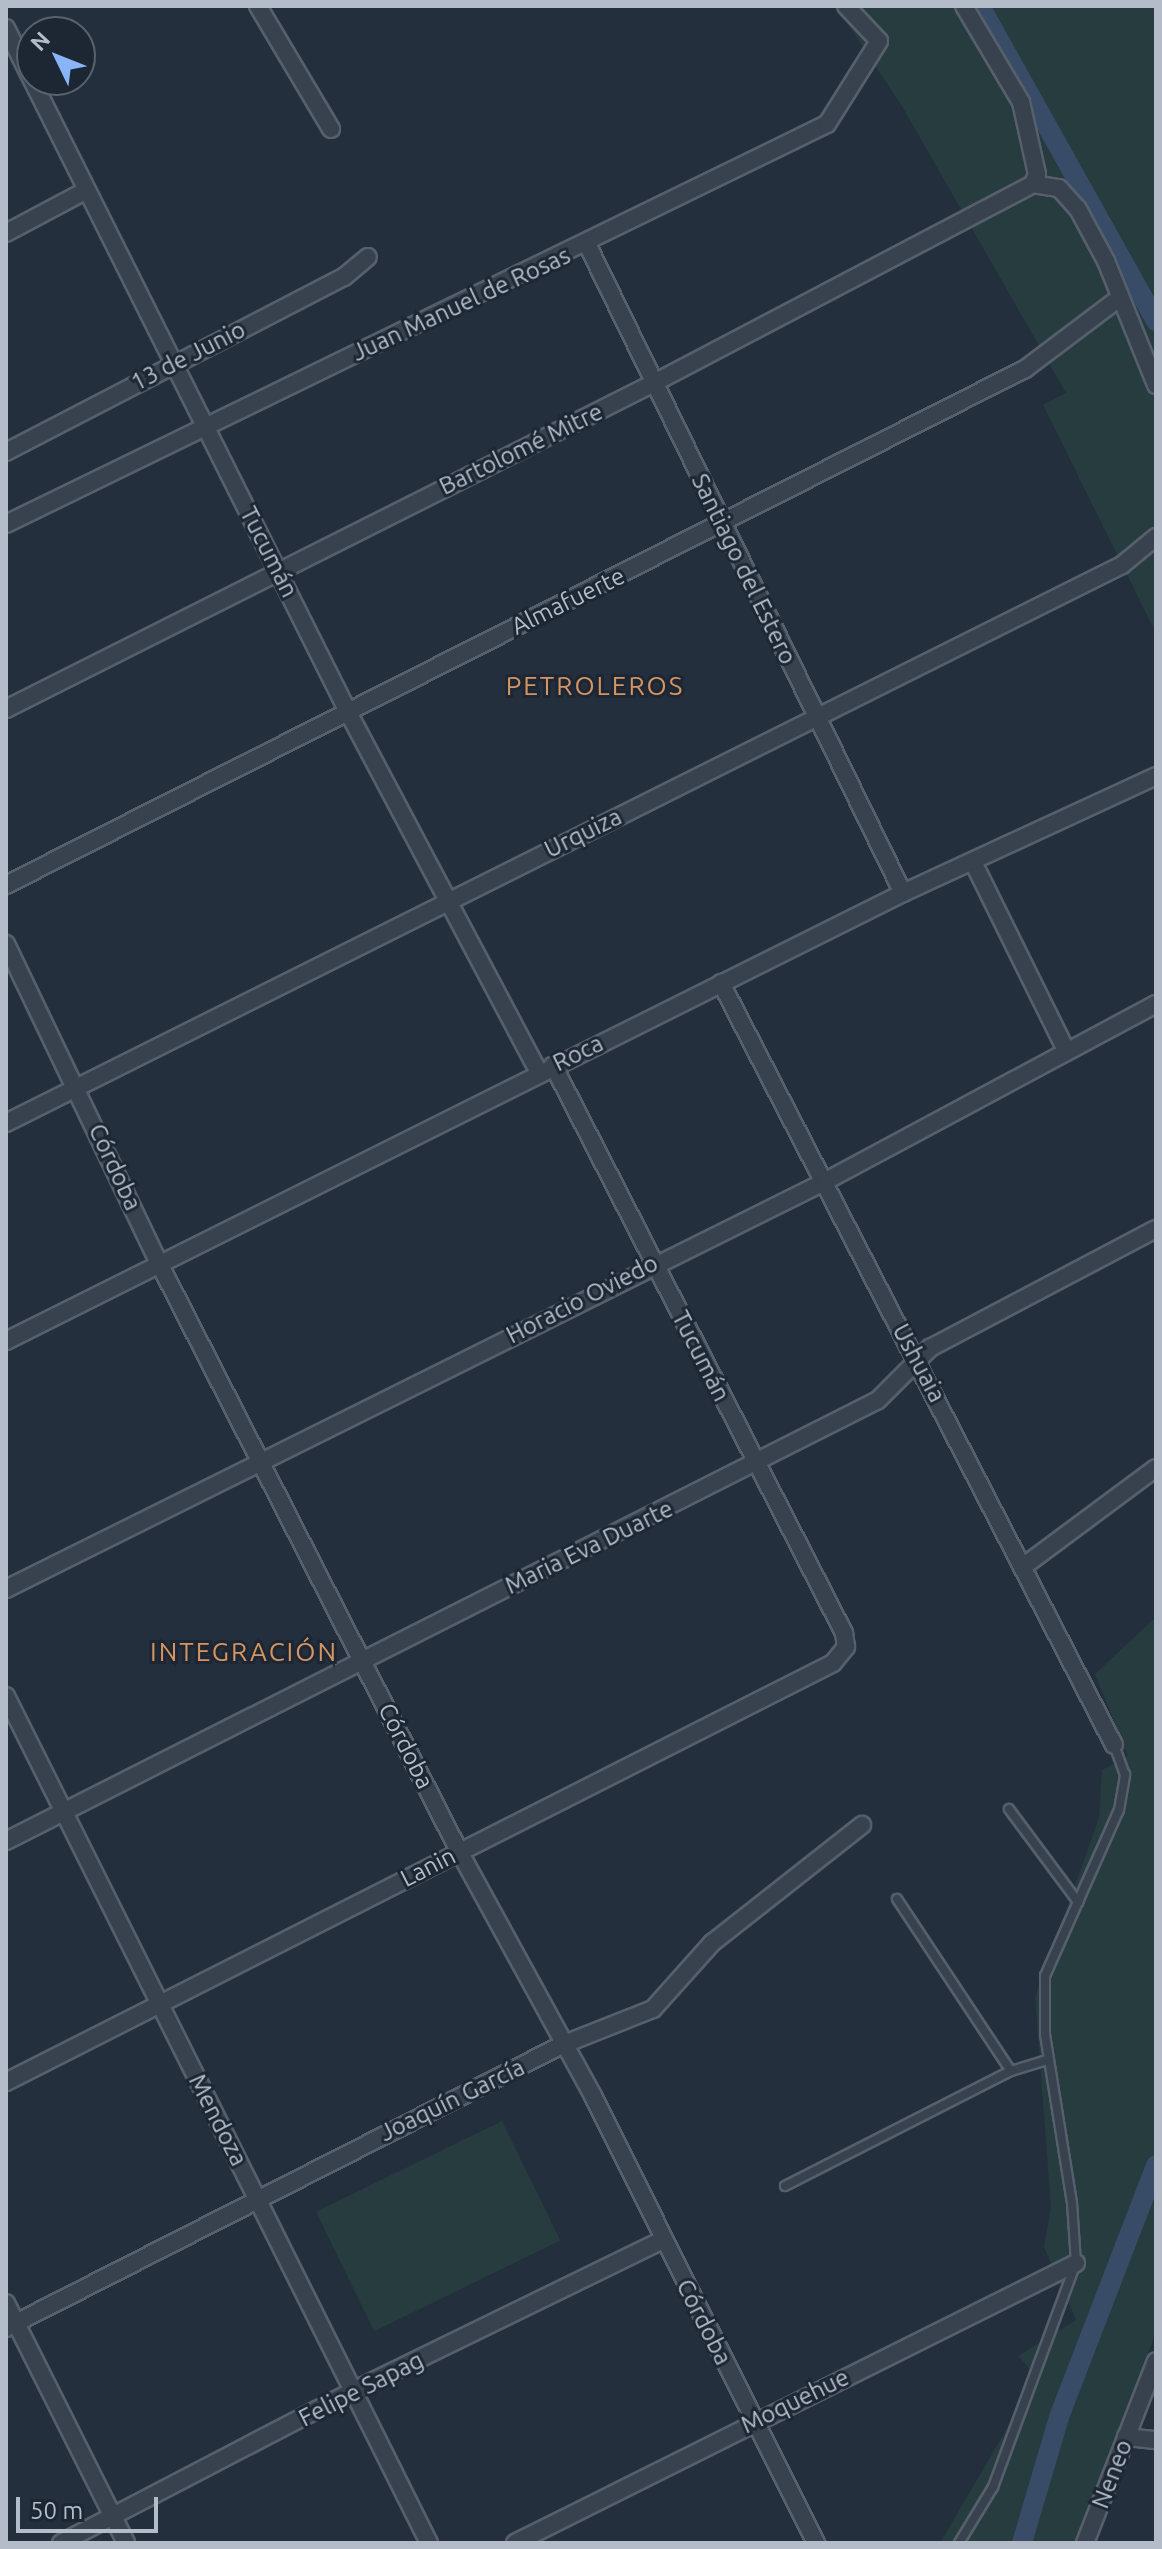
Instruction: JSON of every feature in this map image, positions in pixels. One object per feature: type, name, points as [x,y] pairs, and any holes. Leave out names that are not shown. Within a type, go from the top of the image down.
[{"type":"street","points":[[258,6],[331,129]]},
{"type":"street","name":"Juan Manuel de Rosas","points":[[6,524],[587,244],[827,124],[879,41],[846,6]]},
{"type":"street","points":[[964,6],[1021,102],[1037,174],[1033,184],[1059,188],[1078,209],[1106,261],[1118,299],[1156,385]]},
{"type":"street","name":"Tucumán","points":[[6,28],[347,710],[448,900],[654,1263],[844,1633],[846,1647]]},
{"type":"street","name":"Bartolomé Mitre","points":[[6,709],[654,383],[1033,184]]},
{"type":"street","points":[[6,233],[85,191]]},
{"type":"street","name":"Santiago del Estero","points":[[587,244],[903,893]]},
{"type":"street","name":"13 de Junio","points":[[6,452],[344,277],[368,257]]},
{"type":"street","name":"Almafuerte","points":[[6,885],[347,710],[723,525],[1025,369],[1118,299]]},
{"type":"street","name":"Urquiza","points":[[6,1123],[1122,565],[1156,537]]},
{"type":"street","name":"Roca","points":[[6,1341],[903,893],[1156,776]]},
{"type":"street","points":[[973,862],[1065,1048]]},
{"type":"street","name":"Córdoba","points":[[6,944],[77,1086],[160,1265],[816,2543]]},
{"type":"street","name":"Ushuaia","points":[[721,983],[1114,1745]]},
{"type":"street","name":"Horacio Oviedo","points":[[6,1589],[654,1263],[824,1182],[1065,1048],[1156,1004]]},
{"type":"street","name":"Maria Eva Duarte","points":[[6,1841],[878,1400],[930,1348],[1156,1229]]},
{"type":"street","points":[[1024,1566],[1156,1468]]},
{"type":"street","name":"Lanin","points":[[6,2082],[833,1663],[846,1647]]},
{"type":"street","name":"Mendoza","points":[[6,1696],[429,2543]]},
{"type":"street","name":"Joaquín García","points":[[11,2325],[257,2197],[562,2045],[653,2009],[712,1943],[862,1825]]},
{"type":"street","name":"Felipe Sapag","points":[[61,2543],[353,2391],[663,2240]]},
{"type":"street","name":"Moquehue","points":[[515,2543],[753,2421],[1076,2263]]},
{"type":"street","points":[[6,2303],[11,2325],[126,2543]]},
{"type":"street","name":"Neneo","points":[[1085,2543],[1156,2361]]},
{"type":"street","points":[[1126,2437],[1154,2444]]},
{"type":"lane","points":[[959,2543],[993,2487],[1076,2263],[1072,2203],[1048,2060],[1045,1976],[1119,1810],[1125,1775],[1114,1745]]},
{"type":"lane","points":[[1009,1809],[1078,1902]]},
{"type":"lane","points":[[897,1899],[1011,2071]]},
{"type":"lane","points":[[785,2186],[1011,2071],[1048,2060]]},
{"type":"green space","points":[[836,6],[1156,6],[1156,633],[1043,405],[1066,393],[903,108]]},
{"type":"green space","points":[[1156,1617],[1156,2332],[1074,2543],[940,2543],[1037,2377],[1018,2356],[1076,2320],[1044,2247],[1051,2207],[1035,1997],[1099,1818],[1102,1770],[1128,1756],[1095,1674]]},
{"type":"green space","points":[[502,2121],[560,2241],[374,2331],[316,2212]]},
{"type":"waterway","points":[[980,6],[1156,321]]},
{"type":"waterway","points":[[1022,2543],[1059,2417],[1156,2165]]},
{"type":"district","name":"PETROLEROS","points":[[595,686]]},
{"type":"district","name":"INTEGRACIÓN","points":[[244,1652]]}]
